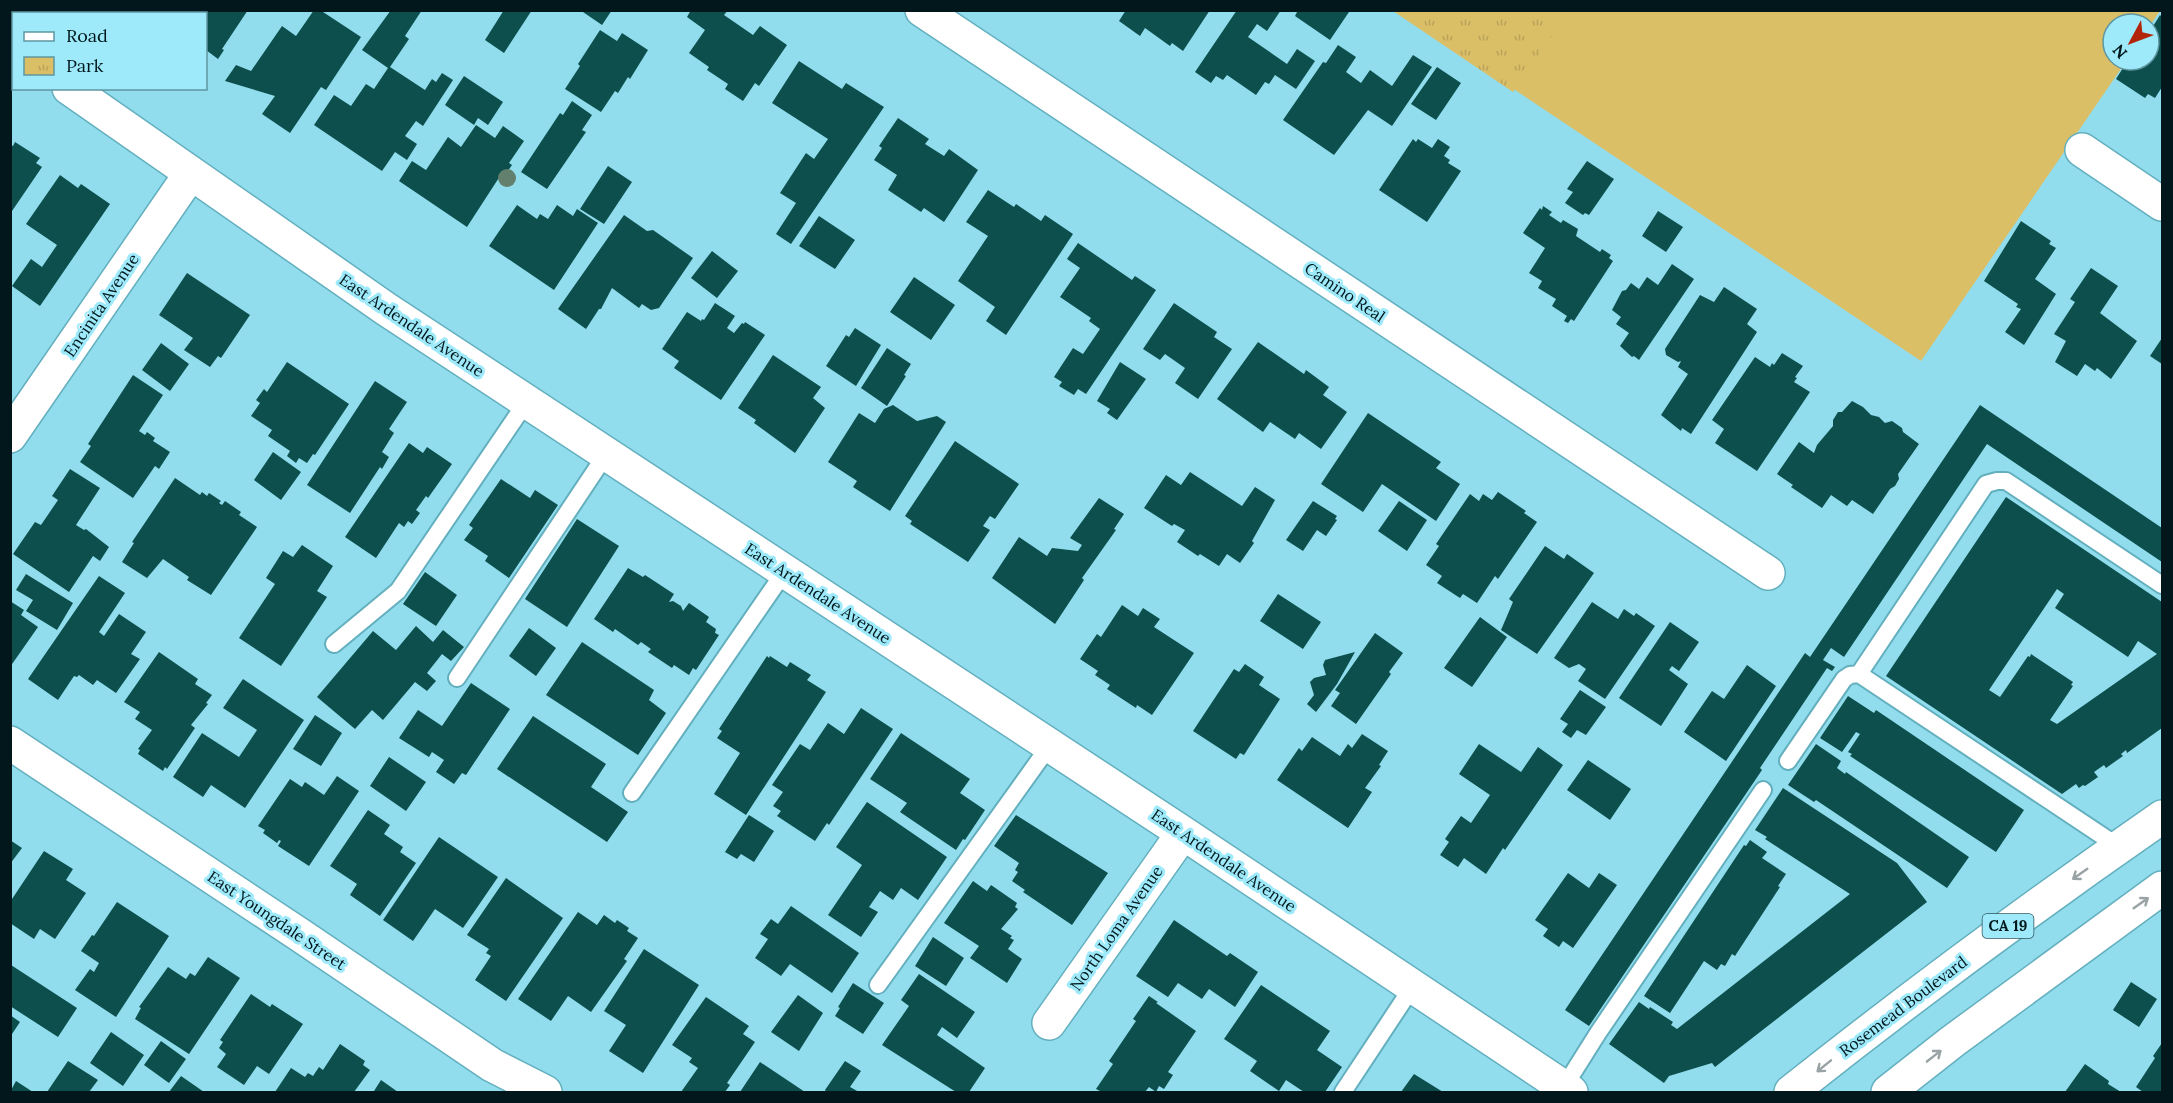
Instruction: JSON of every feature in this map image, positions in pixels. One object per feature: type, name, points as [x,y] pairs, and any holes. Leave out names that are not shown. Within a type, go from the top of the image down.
[{"type":"street","name":"Camino Real","points":[[922,10],[1768,573]]},
{"type":"street","name":"East Ardendale Avenue","points":[[72,90],[386,309],[1050,745],[1567,1090]]},
{"type":"street","points":[[2082,150],[2163,204]]},
{"type":"street","name":"Encinita Avenue","points":[[10,436],[191,173]]},
{"type":"street","name":"East Youngdale Street","points":[[10,743],[492,1065],[544,1092]]},
{"type":"street","name":"Rosemead Boulevard","points":[[1791,1092],[1908,1000],[2163,817]]},
{"type":"street","name":"North Loma Avenue","points":[[1049,1023],[1183,833]]},
{"type":"street","points":[[1888,1092],[1980,1021],[2163,888]]},
{"type":"lane","points":[[334,644],[398,591],[526,401]]},
{"type":"lane","points":[[457,678],[607,453]]},
{"type":"lane","points":[[1859,674],[1986,484],[2006,481],[2015,486],[2163,585]]},
{"type":"lane","points":[[632,793],[785,571]]},
{"type":"lane","points":[[1788,761],[1844,679],[1850,675],[1859,674],[2119,847]]},
{"type":"lane","points":[[878,986],[1050,745]]},
{"type":"lane","points":[[1567,1090],[1598,1033],[1763,790]]},
{"type":"lane","points":[[1343,1092],[1413,986]]},
{"type":"green space","points":[[1393,11],[1569,11],[1513,92]]},
{"type":"green space","points":[[1568,11],[2160,11],[2101,12],[2101,72],[2119,72],[1921,361],[1512,88]]},
{"type":"building","points":[[152,10],[248,10],[222,49],[224,50],[218,59],[207,51],[207,12],[151,12]]},
{"type":"building","points":[[314,10],[320,10],[361,37],[326,90],[321,87],[290,133],[262,114],[275,96],[225,81],[236,65],[251,71],[282,26],[296,36]]},
{"type":"building","points":[[391,10],[422,10],[405,36],[409,39],[390,67],[425,90],[432,79],[436,82],[442,73],[453,80],[423,126],[416,121],[405,136],[417,144],[407,160],[395,152],[382,171],[314,125],[334,95],[351,106],[366,84],[374,89],[388,68],[362,50]]},
{"type":"building","points":[[504,10],[532,10],[504,53],[485,40]]},
{"type":"building","points":[[584,10],[612,10],[602,25],[583,12]]},
{"type":"building","points":[[691,10],[728,10],[724,15],[753,35],[760,26],[787,45],[759,86],[755,83],[743,101],[725,89],[728,84],[707,70],[709,67],[689,53],[705,30],[687,17]]},
{"type":"building","points":[[1126,10],[1210,10],[1183,51],[1172,43],[1170,46],[1145,28],[1140,36],[1119,21]]},
{"type":"building","points":[[1237,10],[1281,10],[1267,31],[1257,24],[1248,37],[1287,64],[1297,49],[1315,61],[1296,89],[1275,75],[1269,84],[1265,82],[1256,95],[1227,75],[1223,80],[1216,76],[1211,83],[1195,72]]},
{"type":"building","points":[[1298,10],[1347,10],[1349,12],[1330,40],[1295,16]]},
{"type":"building","points":[[2161,16],[2162,87],[2155,98],[2148,94],[2145,98],[2116,79],[2120,72],[2161,72]]},
{"type":"building","points":[[600,30],[617,41],[622,33],[648,50],[630,79],[628,77],[618,93],[615,91],[601,112],[565,89]]},
{"type":"building","points":[[1338,45],[1356,57],[1346,72],[1361,83],[1370,70],[1392,86],[1413,55],[1432,67],[1392,126],[1368,110],[1334,155],[1283,120],[1323,62],[1326,63]]},
{"type":"building","points":[[799,61],[842,89],[846,83],[884,107],[791,244],[776,234],[796,203],[780,193],[806,153],[814,159],[828,139],[772,103]]},
{"type":"building","points":[[1437,67],[1461,83],[1436,120],[1411,104]]},
{"type":"building","points":[[464,76],[503,102],[488,125],[478,118],[474,125],[445,105]]},
{"type":"building","points":[[572,101],[592,115],[582,130],[586,132],[547,189],[521,172],[560,113],[563,115]]},
{"type":"building","points":[[898,118],[929,139],[925,144],[944,156],[949,149],[978,170],[944,222],[924,208],[921,212],[888,190],[897,175],[874,160],[882,148],[879,146]]},
{"type":"building","points":[[476,125],[495,138],[503,126],[524,141],[509,163],[512,165],[505,175],[502,173],[467,227],[399,181],[412,161],[426,170],[448,137],[461,147]]},
{"type":"building","points":[[1413,139],[1416,142],[1418,139],[1432,148],[1438,139],[1450,147],[1444,156],[1450,160],[1448,163],[1461,171],[1427,222],[1379,190]]},
{"type":"building","points":[[15,142],[40,158],[36,163],[42,167],[10,214],[10,145],[13,146]]},
{"type":"building","points":[[1587,161],[1614,179],[1589,215],[1585,213],[1583,215],[1565,203],[1573,192],[1567,189]]},
{"type":"building","points":[[608,166],[632,182],[604,224],[580,209]]},
{"type":"building","points":[[60,175],[78,188],[81,184],[110,204],[40,306],[12,286],[31,259],[42,267],[57,245],[26,224]]},
{"type":"building","points":[[988,190],[1014,207],[1016,204],[1041,221],[1045,215],[1073,234],[1006,335],[986,321],[995,307],[958,281],[988,236],[966,222]]},
{"type":"building","points":[[517,205],[537,219],[540,214],[548,219],[557,205],[573,216],[577,209],[598,223],[554,290],[489,246]]},
{"type":"building","points":[[1543,206],[1552,212],[1549,215],[1561,223],[1563,220],[1578,229],[1576,236],[1600,252],[1602,249],[1611,255],[1609,258],[1613,261],[1574,321],[1571,319],[1568,323],[1564,321],[1567,316],[1552,306],[1556,299],[1538,288],[1542,281],[1529,273],[1545,248],[1523,233]]},
{"type":"building","points":[[1658,211],[1683,227],[1666,252],[1642,236]]},
{"type":"building","points":[[624,215],[647,231],[653,230],[693,258],[659,308],[651,310],[642,304],[639,308],[612,288],[601,309],[586,329],[558,309]]},
{"type":"building","points":[[819,216],[855,240],[835,269],[799,246]]},
{"type":"building","points":[[2021,221],[2051,241],[2049,244],[2056,248],[2035,279],[2056,294],[2024,345],[2005,332],[2021,309],[2016,307],[2018,304],[1984,281]]},
{"type":"building","points":[[1078,243],[1132,280],[1135,276],[1156,290],[1086,394],[1078,389],[1074,395],[1059,386],[1062,382],[1054,377],[1073,348],[1083,354],[1100,329],[1089,321],[1091,318],[1060,297],[1080,268],[1067,259]]},
{"type":"building","points":[[712,251],[738,271],[717,298],[691,278]]},
{"type":"building","points":[[1672,264],[1694,279],[1639,360],[1620,346],[1629,333],[1616,324],[1621,317],[1612,310],[1622,291],[1626,290],[1631,283],[1639,289],[1647,277],[1658,285]]},
{"type":"building","points":[[2091,268],[2118,286],[2100,313],[2137,341],[2111,379],[2097,368],[2095,371],[2085,364],[2077,376],[2055,362],[2066,341],[2054,334],[2075,302],[2070,299]]},
{"type":"building","points":[[187,273],[250,315],[221,358],[218,356],[210,367],[184,350],[193,338],[159,315]]},
{"type":"building","points":[[914,277],[955,305],[931,340],[890,312]]},
{"type":"building","points":[[1724,287],[1757,309],[1747,324],[1757,332],[1691,434],[1682,428],[1681,431],[1661,415],[1688,374],[1678,367],[1681,361],[1678,362],[1666,355],[1665,349],[1700,295],[1714,302]]},
{"type":"building","points":[[715,303],[735,316],[727,328],[734,333],[745,322],[765,335],[721,400],[674,368],[679,361],[662,349],[687,312],[701,321]]},
{"type":"building","points":[[1174,303],[1217,332],[1214,337],[1232,349],[1198,399],[1175,383],[1185,368],[1165,354],[1160,360],[1143,349]]},
{"type":"building","points":[[855,328],[881,345],[856,386],[826,366],[846,335],[849,337]]},
{"type":"building","points":[[2162,338],[2162,364],[2150,356]]},
{"type":"building","points":[[1258,342],[1304,374],[1306,370],[1329,387],[1323,395],[1347,412],[1321,449],[1299,433],[1295,439],[1270,422],[1263,432],[1217,399]]},
{"type":"building","points":[[161,343],[189,364],[170,391],[142,370]]},
{"type":"building","points":[[887,348],[911,364],[887,406],[861,388]]},
{"type":"building","points":[[1782,353],[1803,366],[1794,382],[1810,392],[1757,471],[1715,443],[1724,429],[1712,420],[1755,357],[1770,367]]},
{"type":"building","points":[[773,355],[821,387],[813,398],[825,408],[795,453],[754,423],[756,420],[738,408]]},
{"type":"building","points":[[287,362],[349,404],[315,455],[313,454],[307,463],[299,458],[296,463],[287,456],[290,451],[268,436],[272,430],[251,416],[260,403],[256,400],[264,389],[267,392]]},
{"type":"building","points":[[1120,362],[1146,379],[1117,420],[1107,413],[1110,409],[1097,401]]},
{"type":"building","points":[[133,375],[163,395],[139,431],[145,435],[147,432],[155,438],[153,441],[170,452],[159,469],[155,466],[133,498],[80,462],[91,446],[88,444]]},
{"type":"building","points":[[375,381],[407,402],[389,429],[394,433],[382,452],[389,457],[350,513],[307,485]]},
{"type":"building","points":[[1852,401],[1885,423],[1892,421],[1919,444],[1898,474],[1899,479],[1895,486],[1890,489],[1873,514],[1852,500],[1847,506],[1831,495],[1822,508],[1791,487],[1793,485],[1777,474],[1799,442],[1814,453],[1817,445],[1833,426],[1833,420],[1838,412],[1842,412]]},
{"type":"building","points":[[893,405],[917,421],[937,416],[946,422],[890,511],[853,487],[857,481],[828,462],[859,413],[875,423],[884,409]]},
{"type":"building","points":[[1980,405],[2162,528],[2162,562],[1987,444],[1844,657],[1831,648],[1823,660],[1835,667],[1832,671],[1827,668],[1760,768],[1762,770],[1589,1026],[1565,1010],[1805,653],[1810,657]]},
{"type":"building","points":[[1368,413],[1441,462],[1436,468],[1460,484],[1436,521],[1382,484],[1363,512],[1321,484]]},
{"type":"building","points":[[955,441],[1019,484],[995,519],[990,516],[983,526],[990,530],[968,562],[910,524],[912,521],[905,516]]},
{"type":"building","points":[[409,443],[423,453],[427,447],[452,464],[428,498],[426,496],[416,510],[420,513],[412,524],[408,521],[404,527],[399,523],[376,558],[345,537]]},
{"type":"building","points":[[273,452],[301,472],[281,500],[254,480]]},
{"type":"building","points":[[70,469],[100,488],[76,525],[86,529],[109,547],[100,561],[93,556],[69,592],[13,554],[35,522],[41,525],[58,500],[52,496]]},
{"type":"building","points":[[1190,472],[1242,506],[1255,487],[1275,500],[1252,541],[1254,543],[1240,563],[1227,554],[1219,566],[1200,554],[1198,556],[1177,542],[1185,530],[1174,524],[1172,526],[1144,508],[1166,475],[1181,485]]},
{"type":"building","points":[[175,478],[200,495],[202,492],[207,496],[209,493],[221,501],[219,503],[222,505],[225,501],[241,512],[239,515],[257,527],[211,595],[187,580],[189,577],[163,559],[147,578],[122,562],[134,543],[132,542]]},
{"type":"building","points":[[501,479],[530,498],[535,490],[558,505],[509,578],[485,561],[488,556],[464,540],[473,528],[469,525]]},
{"type":"building","points":[[1498,492],[1526,511],[1524,513],[1537,522],[1498,579],[1495,576],[1477,603],[1463,594],[1460,598],[1437,583],[1442,576],[1426,565],[1439,546],[1436,544],[1470,494],[1479,501],[1483,494],[1492,500]]},
{"type":"building","points":[[2006,497],[2162,602],[2162,728],[2127,753],[2126,750],[2121,754],[2123,756],[2106,768],[2104,765],[2094,772],[2098,777],[2085,786],[2079,788],[2076,784],[2062,794],[1886,676]],"holes":[[[2057,589],[2064,594],[2055,608],[2128,657],[2138,641],[2157,654],[2057,724],[2050,720],[2073,686],[2071,685],[2073,682],[2031,654],[2000,697],[1989,690]]]},
{"type":"building","points":[[1099,498],[1124,514],[1055,624],[992,578],[1019,537],[1047,556],[1052,548],[1078,551],[1082,545],[1070,538]]},
{"type":"building","points":[[1313,501],[1337,516],[1335,519],[1337,520],[1326,536],[1317,530],[1303,551],[1286,540]]},
{"type":"building","points":[[1399,501],[1427,520],[1407,551],[1378,531]]},
{"type":"building","points":[[577,519],[619,546],[567,627],[525,599]]},
{"type":"building","points":[[302,545],[333,566],[317,591],[327,597],[281,666],[239,638],[275,584],[266,578],[283,551],[293,557]]},
{"type":"building","points":[[1545,546],[1564,559],[1567,554],[1594,573],[1537,654],[1501,630],[1513,602],[1509,599]]},
{"type":"building","points":[[628,568],[643,577],[645,575],[674,594],[669,602],[673,601],[681,606],[683,611],[689,603],[709,617],[706,622],[716,629],[715,633],[719,635],[696,670],[693,668],[689,675],[674,665],[672,668],[648,652],[651,649],[641,642],[638,645],[615,629],[613,632],[594,619]]},
{"type":"building","points":[[425,572],[457,595],[436,626],[403,604]]},
{"type":"building","points":[[26,574],[73,603],[57,630],[26,611],[33,600],[16,590]]},
{"type":"building","points":[[99,576],[125,593],[99,632],[104,636],[119,614],[146,632],[131,654],[140,659],[116,693],[97,680],[93,685],[79,675],[74,676],[58,700],[28,679]]},
{"type":"building","points":[[1278,594],[1321,622],[1303,649],[1260,621]]},
{"type":"building","points":[[10,601],[24,610],[21,615],[38,627],[10,667]]},
{"type":"building","points":[[1592,602],[1618,619],[1624,609],[1634,616],[1636,613],[1655,626],[1605,699],[1578,681],[1586,669],[1579,664],[1569,668],[1554,658]]},
{"type":"building","points":[[1122,605],[1138,616],[1143,608],[1160,619],[1154,627],[1194,653],[1152,715],[1137,705],[1136,708],[1107,689],[1110,685],[1095,675],[1098,671],[1080,659],[1097,634],[1101,637]]},
{"type":"building","points":[[1480,617],[1507,637],[1472,687],[1444,668]]},
{"type":"building","points":[[1670,622],[1699,642],[1679,671],[1672,666],[1669,670],[1688,684],[1661,726],[1619,698]]},
{"type":"building","points":[[416,626],[433,642],[443,630],[464,647],[451,661],[442,654],[427,673],[436,681],[427,691],[415,682],[383,720],[372,710],[355,729],[317,697],[373,631],[396,650]]},
{"type":"building","points":[[529,628],[556,648],[536,676],[509,656]]},
{"type":"building","points":[[1375,633],[1403,653],[1356,724],[1331,706],[1340,693],[1335,690]]},
{"type":"building","points":[[582,642],[654,690],[649,700],[666,713],[638,755],[546,695]]},
{"type":"building","points":[[159,652],[198,679],[195,684],[212,695],[206,703],[208,704],[191,725],[195,728],[167,769],[165,767],[163,771],[138,754],[140,750],[138,749],[152,730],[135,719],[140,712],[124,702]]},
{"type":"building","points":[[1355,652],[1337,684],[1316,712],[1307,704],[1314,695],[1310,682],[1314,678],[1326,675],[1323,665],[1325,660]]},
{"type":"building","points":[[767,656],[787,667],[790,662],[811,675],[807,680],[826,692],[746,815],[714,794],[740,753],[717,738],[722,731],[719,729]]},
{"type":"building","points":[[1245,664],[1264,677],[1259,685],[1280,699],[1244,755],[1240,753],[1236,759],[1193,731],[1234,669],[1239,672]]},
{"type":"building","points":[[1747,665],[1776,686],[1726,761],[1684,732],[1712,691],[1724,699]]},
{"type":"building","points":[[243,679],[304,720],[245,808],[211,785],[203,797],[173,777],[202,733],[239,757],[257,730],[223,708]]},
{"type":"building","points":[[471,683],[510,709],[466,775],[462,773],[454,784],[436,772],[444,760],[432,752],[429,757],[399,738],[418,710],[442,726]]},
{"type":"building","points":[[1580,690],[1606,707],[1586,735],[1577,730],[1571,738],[1562,732],[1568,724],[1560,719]]},
{"type":"building","points":[[1848,696],[1874,713],[1876,710],[2024,810],[1996,852],[1850,756],[1852,754],[1848,752],[1860,734],[1856,732],[1842,752],[1820,738]]},
{"type":"building","points":[[861,708],[893,729],[829,825],[827,823],[815,841],[777,816],[781,811],[773,806],[783,792],[772,785],[800,744],[810,750],[828,723],[844,734]]},
{"type":"building","points":[[315,715],[342,733],[321,766],[293,749]]},
{"type":"building","points":[[533,716],[606,764],[591,787],[628,812],[607,842],[497,769]]},
{"type":"building","points":[[901,733],[970,779],[960,793],[985,810],[956,850],[900,812],[907,803],[870,779]]},
{"type":"building","points":[[1362,734],[1388,751],[1379,765],[1381,766],[1365,788],[1372,792],[1348,828],[1277,780],[1299,748],[1302,751],[1312,737],[1340,756],[1348,744],[1352,748]]},
{"type":"building","points":[[1479,744],[1521,772],[1538,747],[1563,765],[1486,874],[1464,858],[1458,867],[1440,855],[1449,842],[1445,839],[1461,816],[1471,823],[1490,795],[1459,774]]},
{"type":"building","points":[[1816,744],[1841,761],[1837,768],[1845,774],[1846,772],[1969,857],[1947,888],[1816,800],[1814,802],[1788,785]]},
{"type":"building","points":[[389,757],[426,782],[406,811],[370,786]]},
{"type":"building","points":[[1588,760],[1631,789],[1610,820],[1567,790]]},
{"type":"building","points":[[337,776],[359,791],[309,866],[278,846],[281,841],[277,843],[263,833],[265,830],[258,826],[290,779],[302,787],[305,782],[324,795]]},
{"type":"building","points":[[1783,788],[1897,863],[1927,902],[1715,1067],[1712,1063],[1669,1076],[1664,1083],[1609,1044],[1639,1002],[1673,1022],[1671,1025],[1677,1029],[1850,894],[1765,839],[1767,837],[1755,830]]},
{"type":"building","points":[[867,802],[947,857],[918,900],[901,888],[893,900],[880,891],[869,907],[878,912],[861,937],[828,915],[862,865],[836,847]]},
{"type":"building","points":[[368,810],[390,825],[384,834],[403,847],[400,852],[416,863],[380,916],[350,895],[357,884],[330,866]]},
{"type":"building","points":[[749,815],[774,831],[754,862],[741,854],[737,859],[725,852]]},
{"type":"building","points":[[1016,815],[1108,873],[1072,925],[1023,892],[1025,890],[1012,881],[1018,872],[1015,870],[1019,863],[994,846]]},
{"type":"building","points":[[439,837],[498,877],[463,928],[435,909],[413,941],[383,920]]},
{"type":"building","points":[[10,840],[22,848],[10,864]]},
{"type":"building","points":[[1750,840],[1767,852],[1762,858],[1786,874],[1778,886],[1780,887],[1735,956],[1732,954],[1725,966],[1721,964],[1717,970],[1704,961],[1670,1013],[1644,996],[1744,845],[1746,846]]},
{"type":"building","points":[[44,851],[73,869],[66,880],[86,893],[55,939],[40,929],[34,939],[10,923],[10,902]]},
{"type":"building","points":[[1568,873],[1589,888],[1599,873],[1617,885],[1573,948],[1563,941],[1559,947],[1543,936],[1548,929],[1535,920]]},
{"type":"building","points":[[506,878],[563,918],[506,1001],[475,980],[491,956],[486,953],[489,949],[467,935]]},
{"type":"building","points":[[973,881],[987,891],[991,885],[1017,903],[1015,907],[1018,909],[1001,929],[1014,940],[1008,949],[1022,959],[1007,983],[970,958],[979,946],[944,923]]},
{"type":"building","points":[[117,902],[169,936],[116,1017],[75,990],[90,969],[94,972],[99,963],[81,951]]},
{"type":"building","points":[[791,906],[859,953],[832,993],[790,964],[781,976],[755,958],[768,939],[760,934],[771,919],[778,924]]},
{"type":"building","points":[[578,912],[597,925],[604,915],[615,923],[617,920],[629,928],[627,931],[638,938],[624,959],[627,961],[591,1012],[568,996],[551,1021],[518,999]]},
{"type":"building","points":[[1174,920],[1227,956],[1230,953],[1258,972],[1235,1007],[1209,989],[1202,999],[1178,983],[1168,997],[1136,976]]},
{"type":"building","points":[[933,937],[964,958],[946,986],[915,966]]},
{"type":"building","points":[[644,949],[699,985],[643,1073],[609,1051],[626,1025],[604,1011]]},
{"type":"building","points":[[208,957],[240,978],[189,1054],[135,1019],[141,1008],[139,1007],[168,967],[186,979],[190,973],[195,976]]},
{"type":"building","points":[[11,965],[77,1008],[58,1037],[10,1006]]},
{"type":"building","points":[[919,974],[975,1012],[957,1038],[942,1027],[937,1035],[985,1068],[969,1092],[956,1092],[882,1045],[909,1006],[901,1000]]},
{"type":"building","points":[[2131,982],[2157,999],[2139,1027],[2113,1010]]},
{"type":"building","points":[[853,983],[884,1003],[863,1034],[835,1016]]},
{"type":"building","points":[[1261,985],[1330,1031],[1317,1050],[1342,1067],[1325,1092],[1304,1092],[1286,1080],[1279,1091],[1250,1071],[1257,1061],[1224,1039]]},
{"type":"building","points":[[251,994],[270,1007],[272,1004],[303,1024],[269,1074],[257,1066],[244,1085],[217,1067],[226,1054],[219,1048],[223,1042],[220,1040]]},
{"type":"building","points":[[798,995],[823,1013],[799,1051],[771,1032]]},
{"type":"building","points":[[1149,996],[1196,1031],[1168,1072],[1173,1075],[1164,1089],[1159,1086],[1156,1092],[1149,1087],[1145,1092],[1102,1092],[1096,1089],[1113,1064],[1109,1061],[1136,1021],[1133,1019]]},
{"type":"building","points":[[706,997],[749,1026],[743,1034],[755,1042],[727,1083],[730,1085],[725,1092],[681,1092],[698,1068],[689,1062],[692,1058],[672,1045]]},
{"type":"building","points":[[10,1015],[20,1022],[10,1037]]},
{"type":"building","points":[[111,1032],[144,1055],[123,1086],[90,1063]]},
{"type":"building","points":[[161,1041],[186,1059],[169,1083],[144,1065]]},
{"type":"building","points":[[2162,1043],[2162,1092],[2143,1092],[2136,1087]]},
{"type":"building","points":[[340,1044],[365,1061],[363,1065],[370,1070],[354,1092],[275,1092],[291,1068],[305,1077],[308,1073],[313,1076],[319,1067],[323,1070]]},
{"type":"building","points":[[68,1061],[98,1080],[89,1092],[47,1092]]},
{"type":"building","points":[[845,1061],[861,1071],[850,1087],[859,1092],[826,1092],[825,1090]]},
{"type":"building","points":[[760,1062],[805,1092],[740,1092]]},
{"type":"building","points":[[2085,1064],[2109,1081],[2108,1084],[2121,1092],[2065,1092]]},
{"type":"building","points":[[1414,1074],[1443,1092],[1401,1092]]},
{"type":"building","points":[[181,1076],[204,1092],[169,1092]]},
{"type":"building","points":[[381,1080],[398,1092],[374,1091]]},
{"type":"building","points":[[16,1081],[33,1092],[10,1092]]}]
